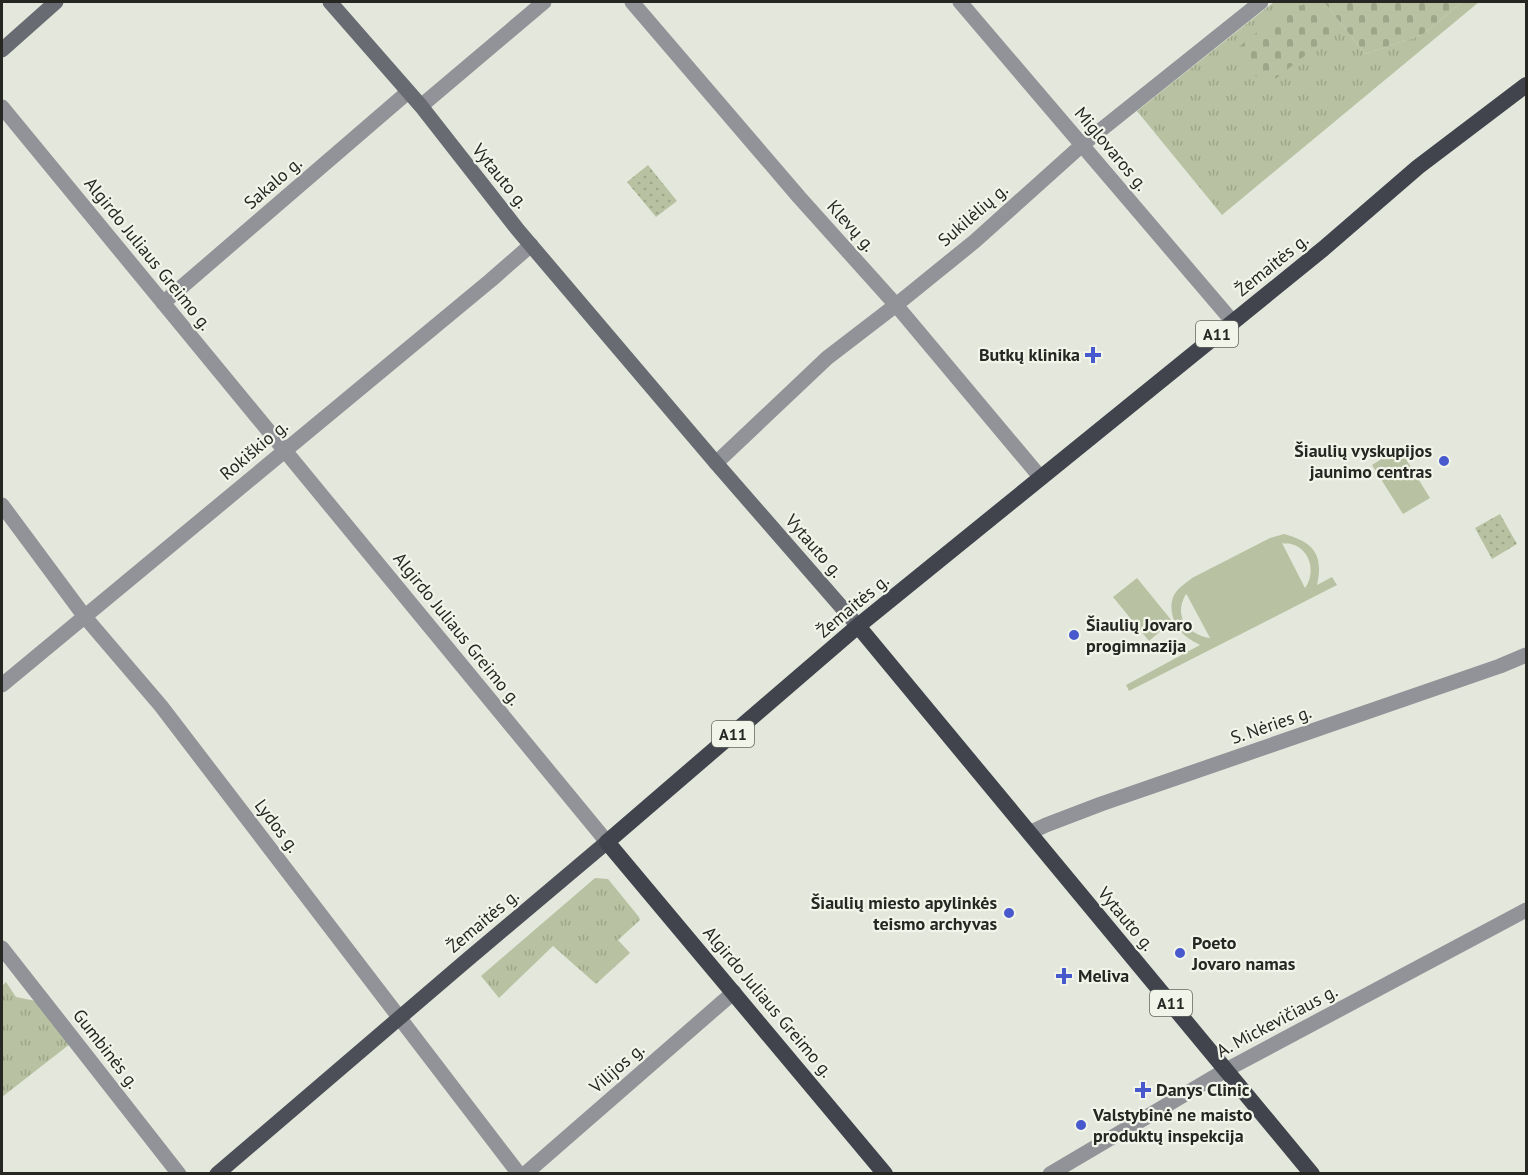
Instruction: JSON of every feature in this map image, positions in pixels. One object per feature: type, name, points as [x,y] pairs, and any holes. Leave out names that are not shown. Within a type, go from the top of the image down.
[{"type":"highway","name":"Žemaitės g.","points":[[607,842],[858,626],[1323,249],[1418,167],[1527,85]]},
{"type":"highway","name":"Vytauto g.","points":[[858,626],[1312,1173]]},
{"type":"highway","name":"Algirdo Juliaus Greimo g.","points":[[607,842],[885,1173]]},
{"type":"main road","points":[[2,50],[56,2]]},
{"type":"main road","name":"Vytauto g.","points":[[330,2],[421,106],[531,245],[858,626]]},
{"type":"main road","name":"Žemaitės g.","points":[[217,1173],[607,842]]},
{"type":"street","points":[[421,106],[544,2]]},
{"type":"street","name":"Klevų g.","points":[[632,2],[799,197],[896,305],[1041,478]]},
{"type":"street","name":"Miglovaros g.","points":[[960,2],[1233,322]]},
{"type":"street","name":"Sukilėlių g.","points":[[716,463],[812,371],[975,242],[1082,145],[1261,2]]},
{"type":"street","name":"Sakalo g.","points":[[163,303],[408,92]]},
{"type":"street","name":"Algirdo Juliaus Greimo g.","points":[[2,106],[607,842]]},
{"type":"street","name":"Rokiškio g.","points":[[2,685],[531,245]]},
{"type":"street","name":"Lydos g.","points":[[2,505],[85,617],[161,706],[519,1173]]},
{"type":"street","name":"S. Nėries g.","points":[[1029,833],[1101,804],[1527,656]]},
{"type":"street","name":"A. Mickevičiaus g.","points":[[1050,1173],[1226,1070],[1527,910]]},
{"type":"street","name":"Gumbinės g.","points":[[2,948],[179,1173]]},
{"type":"street","name":"Vilijos g.","points":[[525,1173],[734,992]]},
{"type":"green space","points":[[1274,2],[1324,2],[1365,54],[1422,35],[1462,2],[1479,2],[1222,215],[1137,111]]},
{"type":"green space","points":[[1324,2],[1462,2],[1422,35],[1365,54]]},
{"type":"green space","points":[[1291,5],[1314,6],[1335,32],[1265,87],[1234,51]]},
{"type":"green space","points":[[648,165],[677,201],[656,217],[627,182]]},
{"type":"green space","points":[[1399,448],[1430,498],[1403,514],[1372,465]]},
{"type":"green space","points":[[1500,514],[1517,544],[1492,559],[1475,528]]},
{"type":"green space","points":[[1284,534],[1309,545],[1319,565],[1317,585],[1332,577],[1337,585],[1129,691],[1126,685],[1200,645],[1179,630],[1174,619],[1171,607],[1178,590],[1192,578],[1270,538]],"holes":[[[1282,543],[1298,547],[1307,556],[1311,569],[1305,588]],[[1187,595],[1210,638],[1195,633],[1184,623],[1181,610]]]},
{"type":"green space","points":[[1137,578],[1172,621],[1149,641],[1113,597]]},
{"type":"green space","points":[[595,878],[608,879],[639,917],[640,920],[618,940],[630,953],[596,984],[553,946],[499,998],[481,976]]},
{"type":"green space","points":[[6,982],[16,997],[36,1001],[70,1044],[2,1097],[2,986]]},
{"type":"place","name":"Butkų klinika","points":[[1093,355]]},
{"type":"place","name":"Šiaulių vyskupijos jaunimo centras","points":[[1444,461]]},
{"type":"place","name":"Šiaulių Jovaro progimnazija","points":[[1074,635]]},
{"type":"place","name":"Šiaulių miesto apylinkės teismo archyvas","points":[[1009,913]]},
{"type":"place","name":"Poeto Jovaro namas","points":[[1180,953]]},
{"type":"place","name":"Meliva","points":[[1064,976]]},
{"type":"place","name":"Danys Clinic","points":[[1143,1090]]},
{"type":"place","name":"Valstybinė ne maisto produktų inspekcija","points":[[1081,1125]]}]
